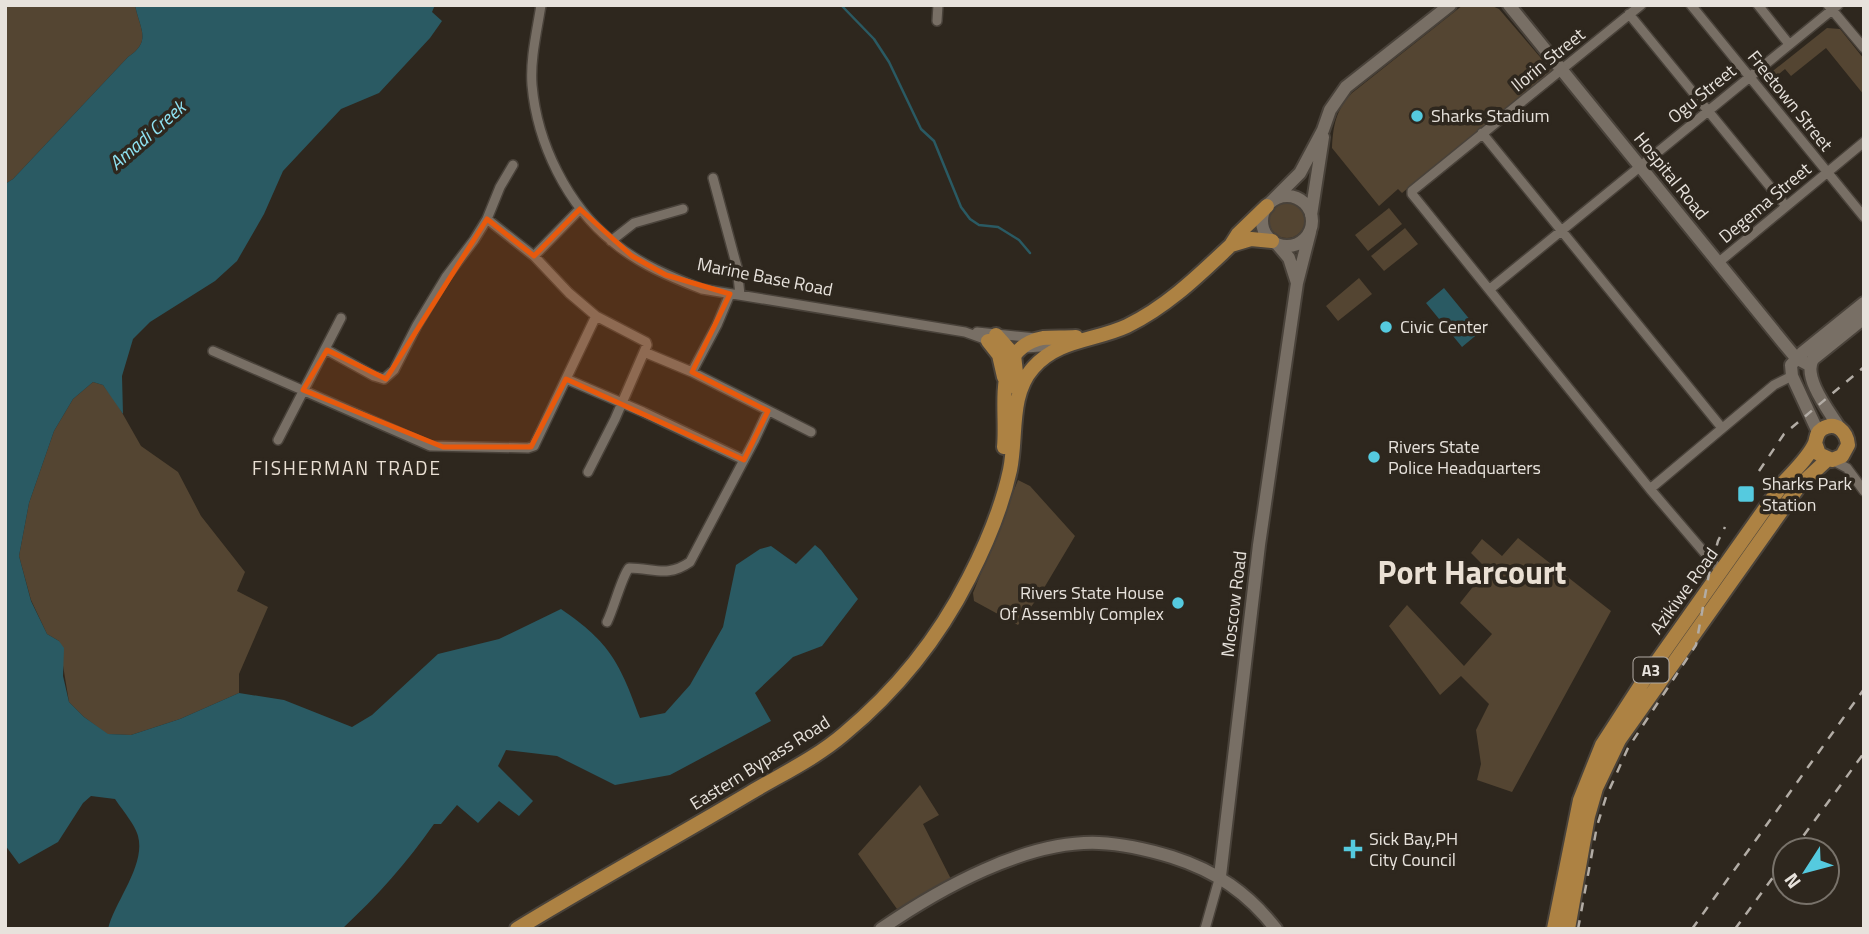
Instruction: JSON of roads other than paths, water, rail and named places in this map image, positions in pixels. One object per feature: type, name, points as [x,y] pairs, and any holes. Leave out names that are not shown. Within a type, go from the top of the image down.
[{"type":"main road","points":[[1065,345],[1127,326],[1166,302],[1231,245],[1238,233],[1270,203]]},
{"type":"main road","points":[[1231,245],[1251,239],[1275,243]]},
{"type":"main road","points":[[1004,345],[1042,338],[1091,337]]},
{"type":"main road","points":[[1004,345],[999,355],[1004,377]]},
{"type":"main road","points":[[1004,345],[1018,395]]},
{"type":"main road","name":"Eastern Bypass Road","points":[[988,533],[1003,455],[1004,345]]},
{"type":"main road","name":"Eastern Bypass Road","points":[[517,929],[817,755],[871,710],[915,663],[954,606],[970,577],[1002,502],[1011,467],[1018,395],[1026,377],[1041,360],[1065,345]]},
{"type":"main road","points":[[1830,460],[1819,454],[1816,438],[1830,426],[1839,427],[1848,438],[1848,445]]},
{"type":"main road","name":"Azikiwe Road","points":[[1554,929],[1580,800],[1602,745],[1620,715],[1816,438]]},
{"type":"main road","name":"A3","points":[[1830,460],[1842,456],[1848,445]]},
{"type":"main road","name":"Azikiwe Road","points":[[1568,929],[1588,816],[1596,788],[1619,740],[1791,496],[1830,460]]},
{"type":"street","name":"Marine Base Road","points":[[541,5],[531,82],[535,106],[553,163],[580,209],[611,241],[666,275],[702,289],[965,331],[1004,345]]},
{"type":"street","points":[[937,21],[938,5]]},
{"type":"street","points":[[1297,283],[1289,258],[1265,234],[1262,215],[1270,203],[1300,173],[1323,130],[1330,110],[1346,88],[1450,5]]},
{"type":"street","name":"Hospital Road","points":[[1509,5],[1796,358],[1809,365]]},
{"type":"street","name":"Ilorin Street","points":[[1490,289],[1412,191],[1641,5]]},
{"type":"street","name":"Freetown Street","points":[[1691,5],[1864,217]]},
{"type":"street","points":[[1758,5],[1789,44]]},
{"type":"street","points":[[1833,7],[1864,48]]},
{"type":"street","name":"Ogu Street","points":[[1490,289],[1833,7]]},
{"type":"street","points":[[1629,15],[1785,205]]},
{"type":"street","points":[[1275,243],[1287,247],[1296,245],[1310,232],[1323,130]]},
{"type":"street","points":[[1482,134],[1722,428]]},
{"type":"street","name":"Degema Street","points":[[1718,261],[1864,142]]},
{"type":"street","points":[[327,350],[374,376],[384,379],[390,375],[446,277],[487,219],[500,187],[513,165]]},
{"type":"street","points":[[692,372],[735,294],[737,267],[713,178]]},
{"type":"street","points":[[1270,203],[1288,196],[1296,198],[1303,202],[1311,215]]},
{"type":"street","points":[[534,256],[580,209]]},
{"type":"street","points":[[611,241],[634,223],[683,209]]},
{"type":"street","points":[[487,219],[534,256],[569,293],[596,316],[646,342],[645,352],[606,439],[588,472]]},
{"type":"street","name":"Moscow Road","points":[[1205,929],[1220,876],[1246,641],[1297,283],[1310,232]]},
{"type":"street","points":[[1490,289],[1650,489],[1721,572]]},
{"type":"street","points":[[1816,438],[1792,376],[1791,365],[1864,303]]},
{"type":"street","points":[[213,351],[430,446],[528,448],[534,446],[596,316]]},
{"type":"street","points":[[278,440],[327,350],[341,318]]},
{"type":"street","points":[[1839,427],[1813,383],[1808,372],[1809,365],[1864,318]]},
{"type":"street","points":[[1004,345],[1042,338]]},
{"type":"street","points":[[1004,345],[1065,345]]},
{"type":"street","points":[[645,352],[692,372],[811,432]]},
{"type":"street","points":[[1650,489],[1774,386],[1792,376]]},
{"type":"street","points":[[566,379],[744,460]]},
{"type":"street","points":[[607,622],[626,570],[629,568],[668,573],[690,562],[768,411]]},
{"type":"street","points":[[1848,445],[1854,477]]},
{"type":"street","points":[[1830,460],[1847,468],[1864,491]]},
{"type":"street","points":[[881,929],[928,900],[990,869],[1032,853],[1068,845],[1098,843],[1150,851],[1190,863],[1220,876],[1244,893],[1276,929]]},
{"type":"water","name":"Amadi Creek","points":[[135,5],[435,5],[432,12],[442,21],[430,38],[379,93],[341,109],[283,171],[264,214],[237,261],[215,281],[150,322],[133,339],[122,376],[123,414],[103,385],[93,382],[73,399],[54,431],[29,503],[19,556],[31,601],[47,634],[59,641],[64,648],[63,676],[69,702],[108,734],[131,735],[180,719],[239,693],[284,700],[352,727],[372,715],[438,654],[499,639],[561,609],[592,633],[612,656],[640,718],[665,713],[690,685],[723,627],[736,565],[760,549],[771,546],[796,564],[815,545],[858,599],[822,646],[793,657],[755,693],[771,721],[670,775],[615,785],[557,756],[506,750],[498,766],[533,801],[519,816],[499,801],[478,823],[457,805],[441,824],[434,824],[391,879],[342,929],[108,929],[134,871],[139,847],[134,827],[115,799],[91,796],[83,803],[58,842],[19,864],[5,845],[5,184],[13,179],[140,46],[142,34]]},
{"type":"water","points":[[1444,288],[1480,332],[1462,347],[1426,303]]},
{"type":"waterway","points":[[841,5],[874,39],[889,62],[921,129],[934,141],[961,207],[970,219],[979,225],[998,227],[1019,240],[1030,253]]},
{"type":"railway","points":[[1759,471],[1784,434],[1864,367]]},
{"type":"railway","points":[[1578,929],[1597,826],[1606,797],[1628,748],[1696,645],[1709,574],[1718,541],[1725,527]]},
{"type":"railway","points":[[1692,929],[1864,689]]},
{"type":"railway","points":[[1803,836],[1864,753]]},
{"type":"railway","points":[[1735,929],[1771,880]]},
{"type":"place","name":"Sharks Stadium","points":[[1417,116]]},
{"type":"place","name":"Civic Center","points":[[1386,327]]},
{"type":"place","name":"Rivers State Police Headquarters","points":[[1374,457]]},
{"type":"place","name":"Sharks Park Station","points":[[1746,494]]},
{"type":"place","name":"Rivers State House Of Assembly Complex","points":[[1178,603]]},
{"type":"place","name":"Sick Bay,PH City Council","points":[[1353,849]]},
{"type":"district","name":"FISHERMAN TRADE","points":[[347,468]]},
{"type":"district","name":"Port Harcourt","points":[[1472,573]]}]
